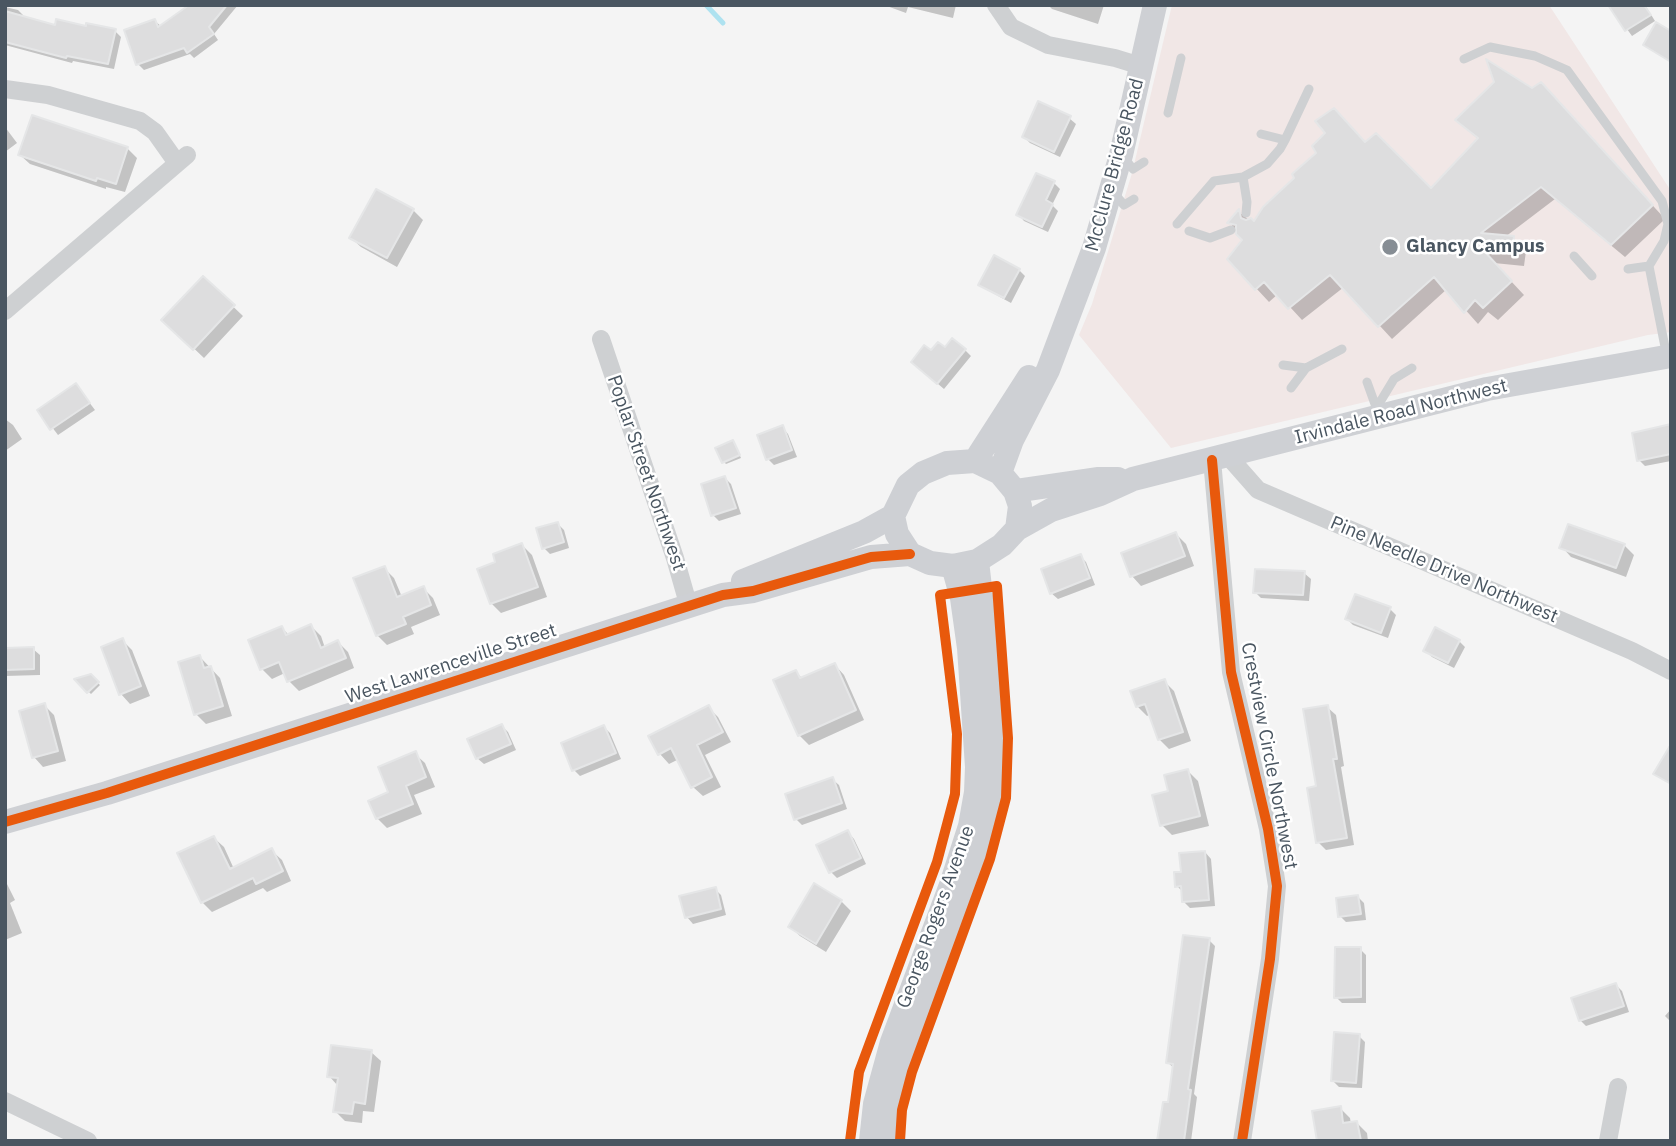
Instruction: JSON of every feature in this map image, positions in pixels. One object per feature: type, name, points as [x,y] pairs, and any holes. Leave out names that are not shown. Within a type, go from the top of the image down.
[{"type":"street","points":[[996,5],[1012,27],[1048,45],[1141,66]]},
{"type":"street","name":"McClure Bridge Road","points":[[1007,482],[1012,440],[1048,370],[1094,248],[1123,195],[1132,158],[1141,66],[1160,7]]},
{"type":"street","points":[[5,89],[48,95],[140,121],[182,159],[5,311]]},
{"type":"street","name":"McClure Bridge Road","points":[[975,461],[1066,322]]},
{"type":"street","name":"Poplar Street Northwest","points":[[601,339],[689,607]]},
{"type":"street","name":"Irvindale Road Northwest","points":[[1017,528],[1051,510],[1100,494],[1133,479],[1220,458],[1374,412],[1671,355]]},
{"type":"street","name":"Pine Needle Drive Northwest","points":[[1220,458],[1258,490],[1632,651],[1671,671]]},
{"type":"street","name":"Crestview Circle Northwest","points":[[1220,458],[1231,671],[1268,830],[1277,886],[1270,958],[1242,1141]]},
{"type":"street","points":[[975,461],[1007,482],[1020,506],[1017,528],[1002,545],[965,563],[930,563],[910,554],[897,534],[893,516],[908,485],[923,473],[947,463],[975,461]]},
{"type":"street","name":"Irvindale Road Northwest","points":[[1007,482],[1133,479]]},
{"type":"street","name":"West Lawrenceville Street","points":[[723,595],[748,578],[863,532],[893,516]]},
{"type":"street","name":"West Lawrenceville Street","points":[[5,822],[107,793],[723,595],[753,591],[871,557],[910,554]]},
{"type":"street","name":"George Rogers Avenue","points":[[871,1141],[875,1104],[892,1042],[951,885],[970,826],[976,792],[977,767],[969,648],[962,598],[965,563]]},
{"type":"street","name":"George Rogers Avenue","points":[[892,1141],[895,1102],[909,1054],[985,839],[995,786],[997,754],[994,710],[965,563]]},
{"type":"street","points":[[1608,1141],[1618,1087]]},
{"type":"street","points":[[5,1101],[88,1141]]},
{"type":"lane","points":[[1464,59],[1490,47],[1535,56],[1567,71],[1662,201],[1668,224],[1664,241],[1649,266],[1665,347],[1671,355]]},
{"type":"lane","points":[[1168,113],[1181,58]]},
{"type":"lane","points":[[1177,224],[1214,181],[1243,177],[1267,163],[1280,149],[1309,89]]},
{"type":"lane","points":[[1261,134],[1285,139]]},
{"type":"lane","points":[[1243,177],[1246,213]]},
{"type":"lane","points":[[1189,231],[1210,238],[1231,230]]},
{"type":"lane","points":[[1574,256],[1592,276]]},
{"type":"lane","points":[[1628,269],[1649,266]]},
{"type":"lane","points":[[1291,388],[1306,368],[1342,349]]},
{"type":"lane","points":[[1283,365],[1306,368]]},
{"type":"lane","points":[[1374,412],[1394,379],[1412,368]]},
{"type":"lane","points":[[1367,382],[1374,412]]},
{"type":"shaded area","name":"Glancy Campus","points":[[1172,5],[1549,5],[1671,191],[1671,332],[1648,335],[1171,448],[1079,335],[1092,304],[1132,173]]},
{"type":"building","points":[[189,5],[227,5],[209,27],[214,34],[187,53],[184,48],[136,65],[124,30],[155,19],[158,27]]},
{"type":"building","points":[[1608,5],[1644,5],[1651,15],[1625,31]]},
{"type":"building","points":[[5,11],[55,25],[56,19],[116,29],[108,64],[67,56],[66,58],[5,42]]},
{"type":"building","points":[[1656,22],[1671,31],[1671,62],[1643,45]]},
{"type":"building","points":[[1486,59],[1532,88],[1541,82],[1653,205],[1611,245],[1541,187],[1481,233],[1514,236],[1512,254],[1484,251],[1512,281],[1483,308],[1475,300],[1464,313],[1434,277],[1378,327],[1330,275],[1288,309],[1264,282],[1255,290],[1227,259],[1242,240],[1236,234],[1236,225],[1227,223],[1239,209],[1241,218],[1251,218],[1254,221],[1263,207],[1294,178],[1292,174],[1316,153],[1312,146],[1325,133],[1315,121],[1334,108],[1365,142],[1376,133],[1431,188],[1478,138],[1455,120],[1494,82]]},
{"type":"building","points":[[1038,101],[1071,116],[1054,152],[1022,137]]},
{"type":"building","points":[[32,115],[128,147],[116,184],[97,178],[96,181],[18,155]]},
{"type":"building","points":[[1036,173],[1055,181],[1046,200],[1053,204],[1042,227],[1016,215]]},
{"type":"building","points":[[376,189],[414,209],[387,258],[349,238]]},
{"type":"building","points":[[994,255],[1020,269],[1004,298],[978,285]]},
{"type":"building","points":[[203,276],[235,305],[193,350],[161,320]]},
{"type":"building","points":[[952,338],[966,349],[937,384],[911,362],[924,345],[931,350],[938,342],[945,347]]},
{"type":"building","points":[[76,383],[90,403],[50,430],[37,410]]},
{"type":"building","points":[[1671,424],[1671,454],[1637,461],[1632,433]]},
{"type":"building","points":[[783,425],[792,450],[766,460],[757,435]]},
{"type":"building","points":[[733,440],[740,455],[722,463],[715,448]]},
{"type":"building","points":[[725,476],[736,508],[711,516],[701,484]]},
{"type":"building","points":[[558,522],[564,542],[542,549],[536,528]]},
{"type":"building","points":[[1568,524],[1625,544],[1616,568],[1559,548]]},
{"type":"building","points":[[1176,532],[1185,556],[1130,577],[1121,553]]},
{"type":"building","points":[[522,543],[538,587],[490,604],[477,569],[495,562],[493,554]]},
{"type":"building","points":[[1081,554],[1090,578],[1050,594],[1041,569]]},
{"type":"building","points":[[385,566],[397,597],[424,586],[431,605],[403,617],[406,624],[376,636],[353,578]]},
{"type":"building","points":[[1255,569],[1305,571],[1303,595],[1253,593]]},
{"type":"building","points":[[1355,594],[1391,607],[1381,633],[1345,619]]},
{"type":"building","points":[[311,624],[321,648],[338,640],[346,658],[287,682],[279,662],[260,670],[248,640],[282,626],[286,635]]},
{"type":"building","points":[[1435,627],[1460,640],[1448,663],[1423,651]]},
{"type":"building","points":[[123,638],[141,686],[119,695],[101,647]]},
{"type":"building","points":[[34,647],[34,669],[5,670],[5,648]]},
{"type":"building","points":[[200,655],[204,668],[211,666],[223,706],[194,715],[178,662]]},
{"type":"building","points":[[835,663],[856,710],[798,736],[773,680],[796,670],[800,678]]},
{"type":"building","points":[[91,674],[99,682],[87,693],[74,679]]},
{"type":"building","points":[[1165,679],[1183,732],[1158,740],[1145,704],[1136,707],[1130,691]]},
{"type":"building","points":[[45,703],[58,751],[32,758],[19,711]]},
{"type":"building","points":[[709,705],[723,732],[697,745],[712,777],[691,788],[671,748],[658,755],[648,736]]},
{"type":"building","points":[[1328,705],[1337,759],[1333,759],[1347,838],[1316,843],[1307,788],[1316,786],[1303,709]]},
{"type":"building","points":[[502,724],[511,744],[476,759],[467,739]]},
{"type":"building","points":[[604,725],[616,753],[572,771],[561,743]]},
{"type":"building","points":[[1671,744],[1671,784],[1653,774]]},
{"type":"building","points":[[416,751],[426,777],[406,786],[413,804],[376,819],[368,801],[388,792],[378,767]]},
{"type":"building","points":[[1188,769],[1200,816],[1160,826],[1152,795],[1168,791],[1164,775]]},
{"type":"building","points":[[833,777],[842,803],[794,820],[785,794]]},
{"type":"building","points":[[848,830],[861,858],[829,873],[816,845]]},
{"type":"building","points":[[214,836],[230,869],[272,848],[283,871],[256,884],[253,878],[201,903],[177,853]]},
{"type":"building","points":[[1205,851],[1209,900],[1182,902],[1181,886],[1175,887],[1174,872],[1181,872],[1179,853]]},
{"type":"building","points":[[814,883],[842,900],[816,944],[788,927]]},
{"type":"building","points":[[716,887],[721,909],[685,918],[679,896]]},
{"type":"building","points":[[1358,895],[1361,914],[1338,917],[1336,898]]},
{"type":"building","points":[[1183,935],[1210,938],[1188,1089],[1191,1090],[1184,1141],[1157,1141],[1163,1102],[1168,1102],[1173,1064],[1166,1063]]},
{"type":"building","points":[[1335,947],[1361,947],[1361,997],[1334,998]]},
{"type":"building","points":[[1616,983],[1624,1006],[1579,1021],[1571,998]]},
{"type":"building","points":[[1334,1032],[1360,1034],[1356,1083],[1331,1081]]},
{"type":"building","points":[[331,1045],[372,1050],[365,1104],[354,1102],[352,1114],[333,1112],[338,1078],[327,1077]]},
{"type":"building","points":[[1341,1106],[1343,1123],[1357,1121],[1361,1141],[1317,1141],[1312,1111]]},
{"type":"waterway","points":[[706,5],[723,23]]},
{"type":"cycle path","points":[[1212,460],[1231,672],[1268,829],[1277,886],[1270,959],[1242,1141]]},
{"type":"cycle path","points":[[5,822],[107,793],[723,595],[753,591],[871,557],[910,554]]},
{"type":"cycle path","points":[[850,1141],[859,1072],[937,862],[955,794],[957,734],[940,595],[997,586],[1008,738],[1006,798],[990,859],[912,1072],[902,1110],[900,1141]]},
{"type":"place","name":"Glancy Campus","points":[[1390,247]]}]
